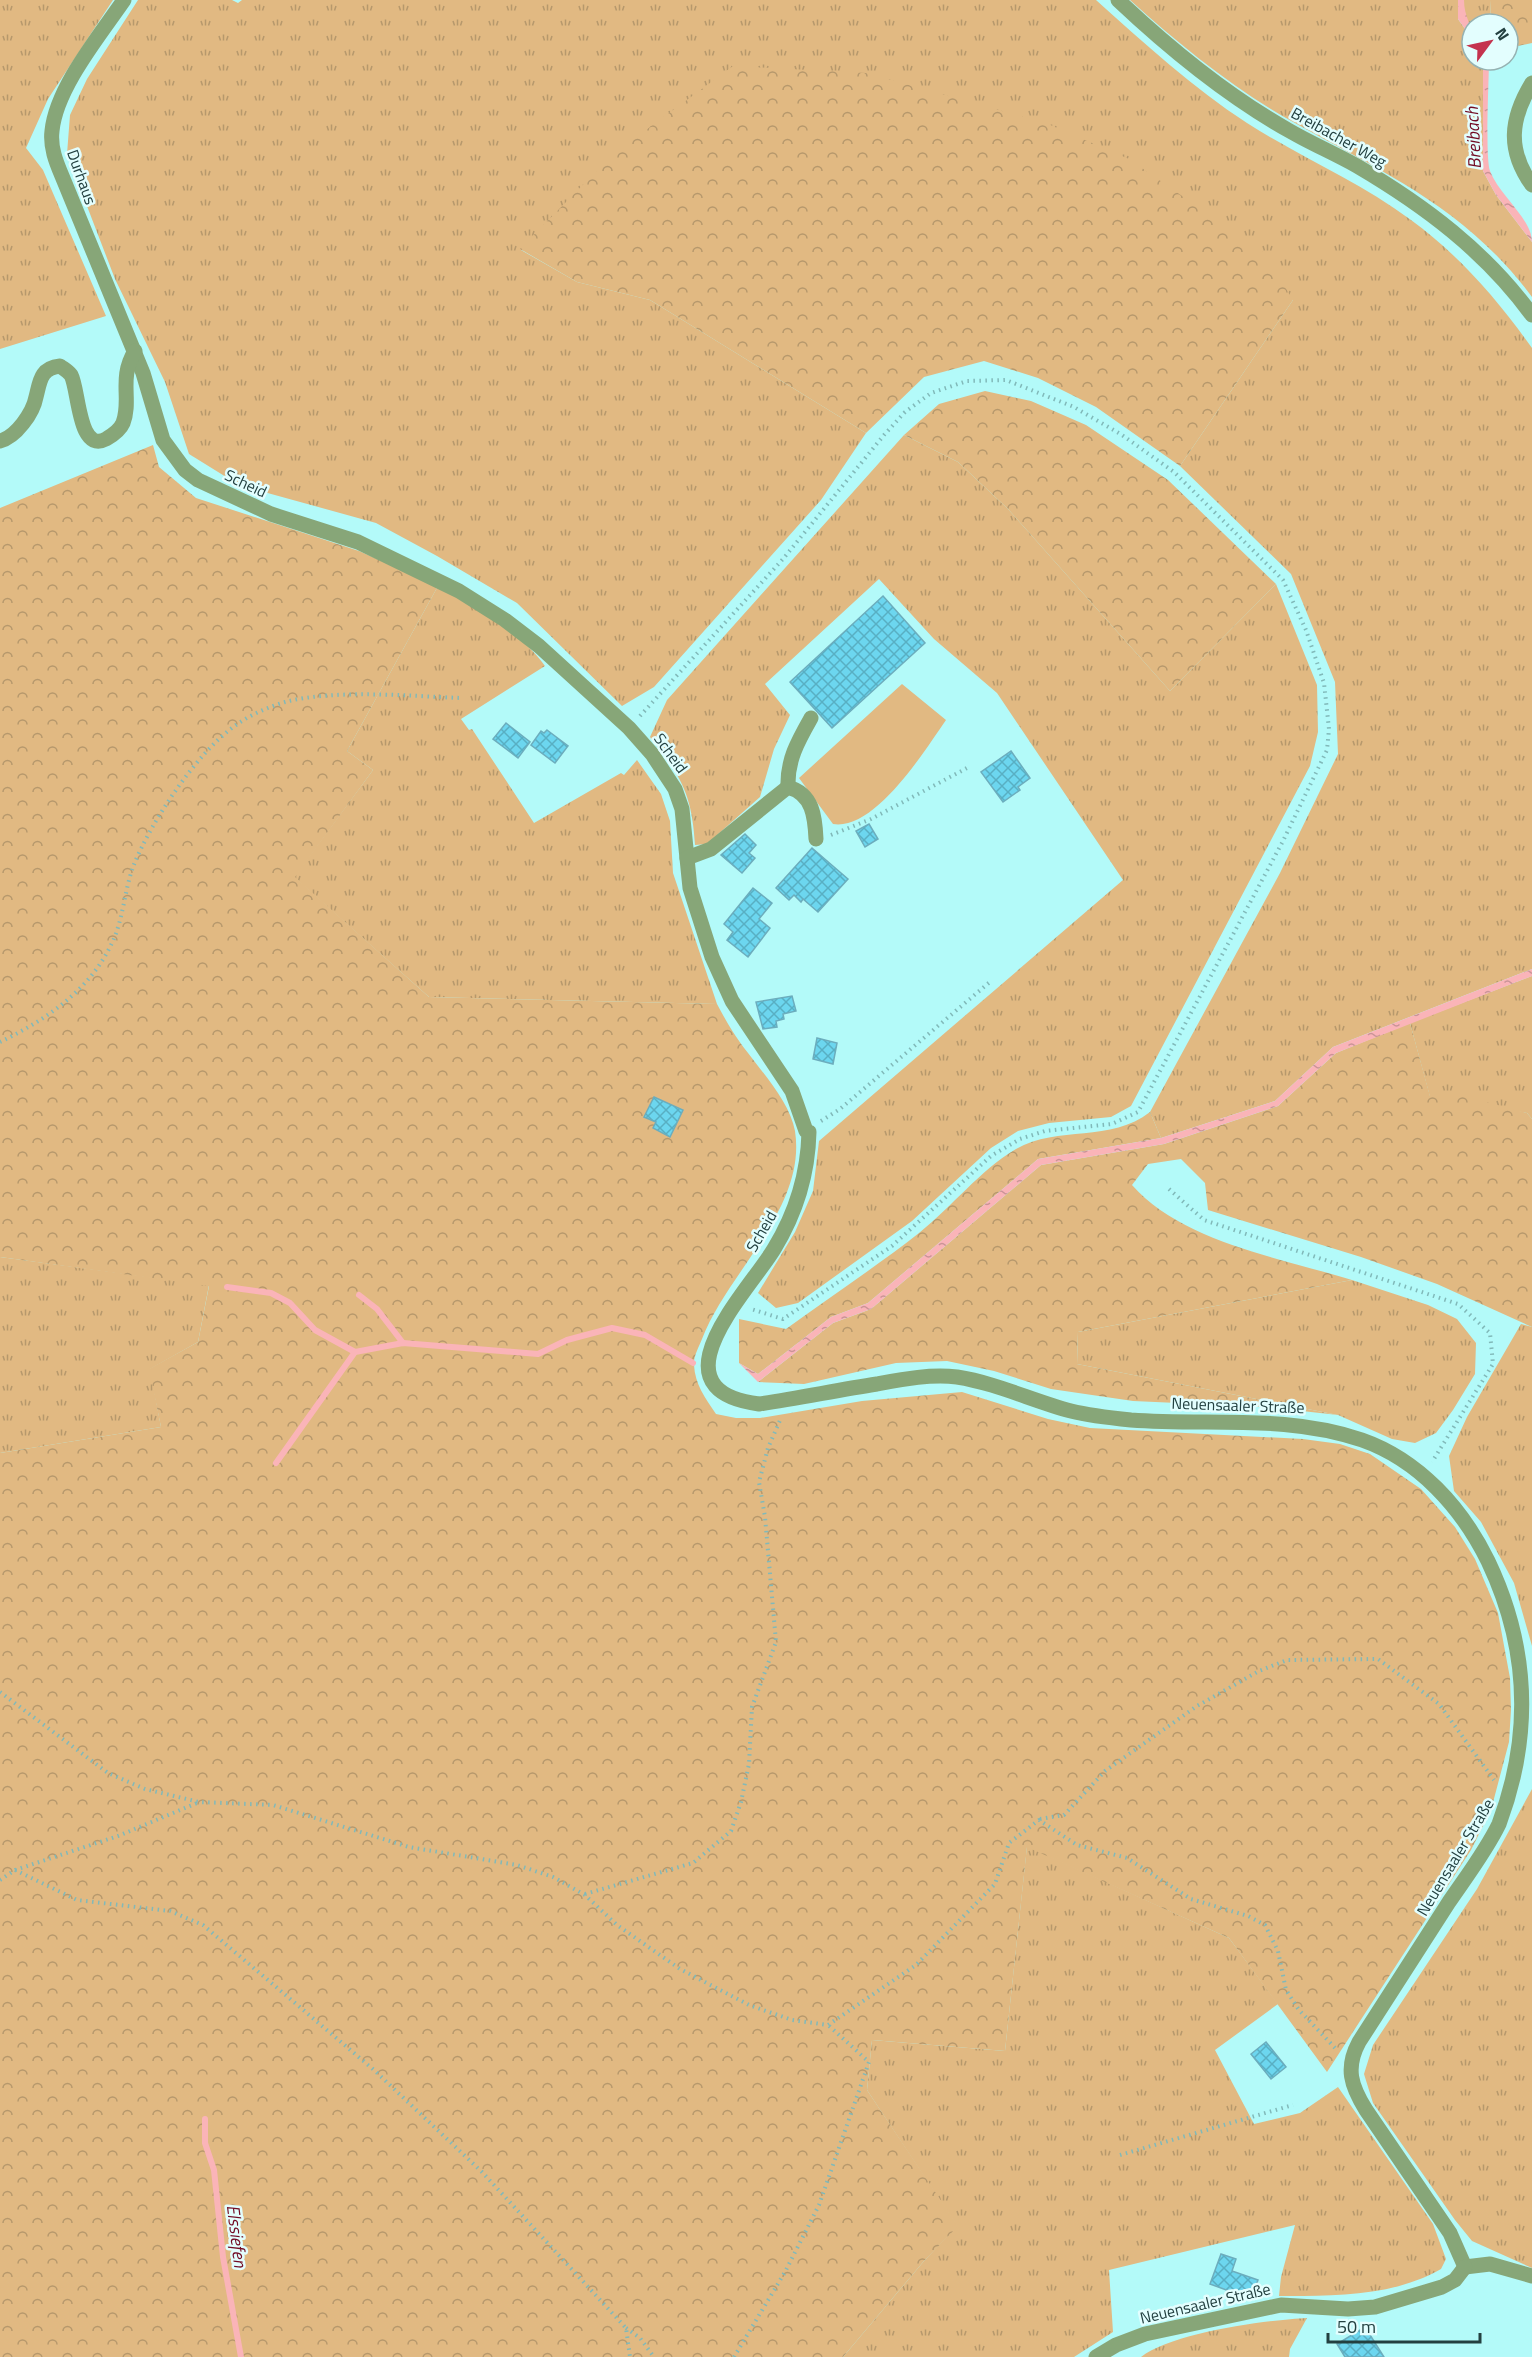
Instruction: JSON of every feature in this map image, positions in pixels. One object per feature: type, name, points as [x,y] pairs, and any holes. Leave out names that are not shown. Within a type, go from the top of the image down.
[{"type":"street","name":"Durhaus","points":[[124,0],[67,88],[54,117],[51,133],[53,154],[143,373]]},
{"type":"street","name":"Breibacher Weg","points":[[1118,0],[1149,29],[1227,92],[1288,131],[1356,165],[1456,232],[1512,288],[1532,315]]},
{"type":"street","points":[[1532,83],[1522,100],[1514,148],[1519,165],[1532,185]]},
{"type":"street","points":[[0,441],[11,435],[30,412],[41,376],[50,369],[60,366],[71,376],[78,397],[81,425],[90,437],[100,441],[111,436],[124,421],[125,374],[135,351]]},
{"type":"street","name":"Scheid","points":[[143,373],[164,441],[176,461],[198,480],[272,514],[358,543],[459,591],[505,620],[539,646],[629,728],[652,753],[675,789],[682,809],[692,896],[712,957],[732,1001],[792,1091],[806,1131],[809,1132],[809,1155],[799,1198],[774,1249],[735,1304],[712,1342],[710,1371]]},
{"type":"street","points":[[788,787],[787,769],[795,746],[811,718]]},
{"type":"street","points":[[788,787],[798,789],[812,805],[816,839]]},
{"type":"street","points":[[687,858],[711,849],[788,787]]},
{"type":"street","name":"Neuensaaler Straße","points":[[710,1371],[721,1391],[734,1400],[759,1404],[926,1376],[956,1377],[987,1383],[1071,1411],[1101,1416],[1133,1420],[1277,1422],[1309,1426],[1356,1438],[1383,1449],[1424,1475],[1465,1522],[1481,1547],[1506,1601],[1521,1660],[1528,1743],[1512,1796],[1497,1828],[1359,2042],[1350,2063]]},
{"type":"street","points":[[1350,2063],[1354,2090],[1450,2233],[1465,2266],[1490,2264],[1532,2276]]},
{"type":"street","name":"Neuensaaler Straße","points":[[1096,2357],[1116,2345],[1145,2334],[1281,2305],[1348,2309],[1375,2307],[1442,2287],[1455,2280],[1465,2266]]},
{"type":"path","points":[[629,728],[783,559],[905,412],[931,393],[967,381],[987,380],[1006,380],[1074,407],[1122,435],[1174,472],[1283,580],[1306,630],[1324,683],[1329,708],[1327,750],[1242,920],[1138,1112],[1112,1124],[1045,1131],[1020,1138],[991,1156],[892,1246],[783,1319],[735,1304]]},
{"type":"path","points":[[0,1042],[57,1009],[84,984],[111,945],[132,870],[157,818],[205,754],[235,725],[256,713],[286,702],[327,696],[462,698]]},
{"type":"path","points":[[816,839],[862,823],[968,768]]},
{"type":"path","points":[[806,1131],[840,1109],[991,981]]},
{"type":"path","points":[[1169,1189],[1204,1220],[1458,1304],[1490,1333],[1493,1364],[1424,1475]]},
{"type":"path","points":[[585,1894],[693,1863],[731,1831],[741,1802],[749,1764],[752,1707],[776,1642],[765,1517],[759,1482],[768,1448],[781,1418],[804,1397]]},
{"type":"path","points":[[828,2025],[916,1965],[995,1884],[1009,1843],[1039,1820],[1064,1815],[1105,1771],[1188,1713],[1258,1671],[1287,1660],[1378,1659],[1438,1704],[1490,1775],[1512,1796]]},
{"type":"path","points":[[0,1692],[108,1773],[144,1789],[200,1802],[273,1805],[409,1847],[518,1865],[553,1877],[585,1894],[617,1925],[680,1969],[749,2005],[792,2020],[828,2025],[869,2062],[819,2205],[785,2272],[734,2357]]},
{"type":"path","points":[[0,1880],[15,1870],[118,1836],[200,1802]]},
{"type":"path","points":[[1039,1820],[1077,1845],[1127,1858],[1191,1899],[1248,1916],[1265,1924],[1278,1952],[1286,1990],[1299,2010],[1350,2063]]},
{"type":"path","points":[[15,1870],[77,1900],[170,1911],[203,1925],[374,2070],[482,2172],[626,2328],[640,2338],[654,2357]]},
{"type":"path","points":[[1120,2155],[1293,2105]]},
{"type":"path","points":[[626,2328],[630,2357]]},
{"type":"green space","points":[[0,0],[113,0],[48,99],[26,148],[43,170],[106,316],[0,349]]},
{"type":"green space","points":[[138,0],[232,0],[238,3],[242,0],[1096,0],[1207,95],[1247,123],[1391,206],[1429,234],[1477,279],[1532,348],[1532,969],[1333,1047],[1275,1101],[1161,1138],[1150,1112],[1280,873],[1338,754],[1335,682],[1291,574],[1180,466],[1293,300],[521,250],[577,282],[650,300],[866,433],[821,500],[654,687],[622,706],[517,603],[437,556],[376,523],[239,485],[189,454],[165,382],[115,279],[67,154],[70,115],[87,79]]},
{"type":"green space","points":[[1130,0],[1458,0],[1460,72],[1483,72],[1483,171],[1496,195],[1532,242],[1532,297],[1507,266],[1452,217],[1393,177],[1251,96],[1169,34]]},
{"type":"green space","points":[[1464,0],[1491,0],[1490,12],[1464,12]]},
{"type":"green space","points":[[1491,0],[1532,0],[1532,43],[1520,46],[1520,12],[1490,12]]},
{"type":"green space","points":[[733,66],[866,73],[1048,124],[1129,159],[1264,253],[1293,300],[1180,466],[1096,407],[1038,378],[984,361],[924,377],[866,433],[650,300],[577,282],[520,249],[612,155]]},
{"type":"green space","points":[[985,391],[1031,401],[1086,425],[1168,480],[1276,584],[1170,691],[1008,509],[958,462],[904,435],[939,404]]},
{"type":"green space","points":[[904,435],[958,462],[1008,509],[1170,691],[1276,584],[1317,685],[1318,732],[1310,766],[1131,1106],[1111,1117],[1049,1123],[1018,1131],[991,1148],[912,1221],[798,1303],[776,1308],[758,1293],[795,1232],[813,1191],[819,1141],[1123,880],[997,693],[934,639],[879,579],[765,684],[790,715],[774,749],[760,797],[707,844],[695,845],[691,812],[683,786],[670,763],[650,737],[667,700]]},
{"type":"green space","points":[[153,445],[159,467],[196,498],[359,551],[438,586],[347,751],[373,770],[295,877],[429,997],[717,1004],[733,1032],[785,1105],[795,1131],[795,1159],[789,1187],[762,1239],[714,1314],[694,1359],[698,1385],[716,1414],[736,1418],[760,1418],[862,1401],[962,1392],[1048,1419],[1090,1428],[1303,1439],[1340,1444],[1370,1454],[1421,1489],[1455,1527],[1475,1559],[1498,1613],[1510,1678],[1511,1710],[1509,1742],[1491,1810],[1471,1850],[1327,2072],[1229,1938],[1027,1847],[1005,2051],[872,2040],[867,2090],[958,2226],[924,2261],[843,2357],[0,2357],[0,1453],[161,1427],[149,1369],[198,1342],[209,1286],[0,1257],[0,508]]},
{"type":"green space","points":[[438,586],[509,631],[523,642],[545,666],[461,719],[469,730],[472,729],[534,823],[621,773],[624,775],[637,760],[661,794],[670,821],[673,873],[717,1004],[429,997],[294,877],[373,770],[347,751]]},
{"type":"green space","points":[[902,684],[946,720],[912,768],[882,802],[865,815],[849,823],[833,824],[799,778]]},
{"type":"green space","points":[[1532,976],[1532,1119],[1527,1113],[1430,1097],[1410,1023]]},
{"type":"green space","points":[[1410,1023],[1430,1096],[1445,1091],[1527,1113],[1532,1119],[1532,1327],[1437,1284],[1361,1257],[1208,1210],[1205,1183],[1181,1159],[1148,1164],[1132,1185],[1153,1205],[1177,1221],[1205,1234],[1234,1246],[1352,1280],[1078,1332],[1077,1364],[1338,1415],[1266,1407],[1133,1401],[1051,1389],[994,1371],[947,1361],[896,1363],[804,1384],[758,1382],[833,1323],[871,1309],[1041,1165],[1164,1144],[1278,1106],[1336,1053]]},
{"type":"green space","points":[[1150,1112],[1161,1138],[1038,1159],[868,1303],[831,1317],[758,1374],[739,1363],[739,1319],[786,1329],[919,1233],[978,1178],[1016,1149],[1049,1137],[1119,1127],[1135,1122]]},
{"type":"green space","points":[[0,1257],[209,1285],[198,1342],[150,1369],[161,1427],[0,1453]]},
{"type":"green space","points":[[1352,1280],[1428,1305],[1457,1319],[1476,1343],[1475,1374],[1436,1433],[1415,1443],[1392,1439],[1338,1415],[1077,1364],[1078,1332]]},
{"type":"green space","points":[[1521,1324],[1532,1327],[1532,1646],[1514,1583],[1481,1522],[1454,1491],[1449,1456],[1467,1417]]},
{"type":"green space","points":[[1532,1789],[1532,2268],[1472,2241],[1373,2103],[1364,2074],[1373,2045],[1477,1889]]},
{"type":"green space","points":[[1027,1846],[1229,1938],[1278,2004],[1215,2050],[1254,2124],[1300,2113],[1338,2087],[1433,2224],[1446,2259],[1441,2269],[1403,2285],[1382,2290],[1341,2295],[1279,2296],[1281,2277],[1295,2225],[1109,2270],[1113,2332],[1074,2357],[843,2357],[924,2261],[957,2226],[867,2090],[872,2040],[1005,2051]]},
{"type":"green space","points":[[1307,2318],[1290,2349],[1289,2357],[1141,2357],[1174,2341],[1220,2329]]},
{"type":"water","points":[[1458,0],[1464,0],[1465,12],[1460,12],[1460,22]]},
{"type":"water","points":[[1483,72],[1489,72],[1487,135],[1490,171],[1500,189],[1527,225],[1532,242],[1496,195],[1483,171]]},
{"type":"water","points":[[1532,969],[1532,976],[1336,1053],[1278,1106],[1164,1144],[1041,1165],[871,1309],[833,1323],[758,1382],[739,1363],[758,1374],[831,1317],[868,1303],[1038,1159],[1161,1138],[1275,1101],[1333,1047]]},
{"type":"building","points":[[883,596],[925,643],[832,728],[790,682]]},
{"type":"building","points":[[506,723],[530,742],[518,758],[493,739]]},
{"type":"building","points":[[547,730],[568,746],[555,763],[531,745],[541,731],[544,733]]},
{"type":"building","points":[[1011,751],[1030,778],[1018,787],[1020,790],[1003,802],[981,772]]},
{"type":"building","points":[[869,824],[878,839],[865,847],[856,831]]},
{"type":"building","points":[[745,834],[756,845],[749,853],[755,858],[742,873],[721,855]]},
{"type":"building","points":[[812,848],[848,879],[818,912],[803,899],[801,902],[794,895],[789,900],[776,888]]},
{"type":"building","points":[[753,888],[772,903],[759,919],[770,928],[748,957],[727,940],[733,932],[724,924]]},
{"type":"building","points":[[792,996],[796,1011],[783,1014],[784,1019],[776,1021],[777,1027],[763,1029],[756,1002]]},
{"type":"building","points":[[817,1038],[837,1043],[833,1064],[813,1059]]},
{"type":"building","points":[[654,1097],[683,1110],[670,1137],[653,1128],[656,1122],[644,1117]]},
{"type":"building","points":[[1266,2042],[1286,2067],[1271,2079],[1251,2054]]},
{"type":"building","points":[[1221,2254],[1236,2259],[1232,2271],[1258,2280],[1251,2299],[1210,2284]]},
{"type":"building","points":[[1365,2327],[1384,2357],[1345,2357],[1337,2344]]},
{"type":"waterway","points":[[227,1287],[271,1293],[290,1303],[315,1330],[355,1352]]},
{"type":"waterway","points":[[359,1295],[377,1309],[403,1343]]},
{"type":"waterway","points":[[276,1463],[355,1352],[403,1343],[538,1354],[567,1340],[612,1328],[645,1335],[693,1363]]},
{"type":"waterway","name":"Elssiefen","points":[[205,2119],[205,2143],[214,2170],[223,2257],[241,2357]]},
{"type":"water label","name":"Breibach","points":[[1473,138]]}]
